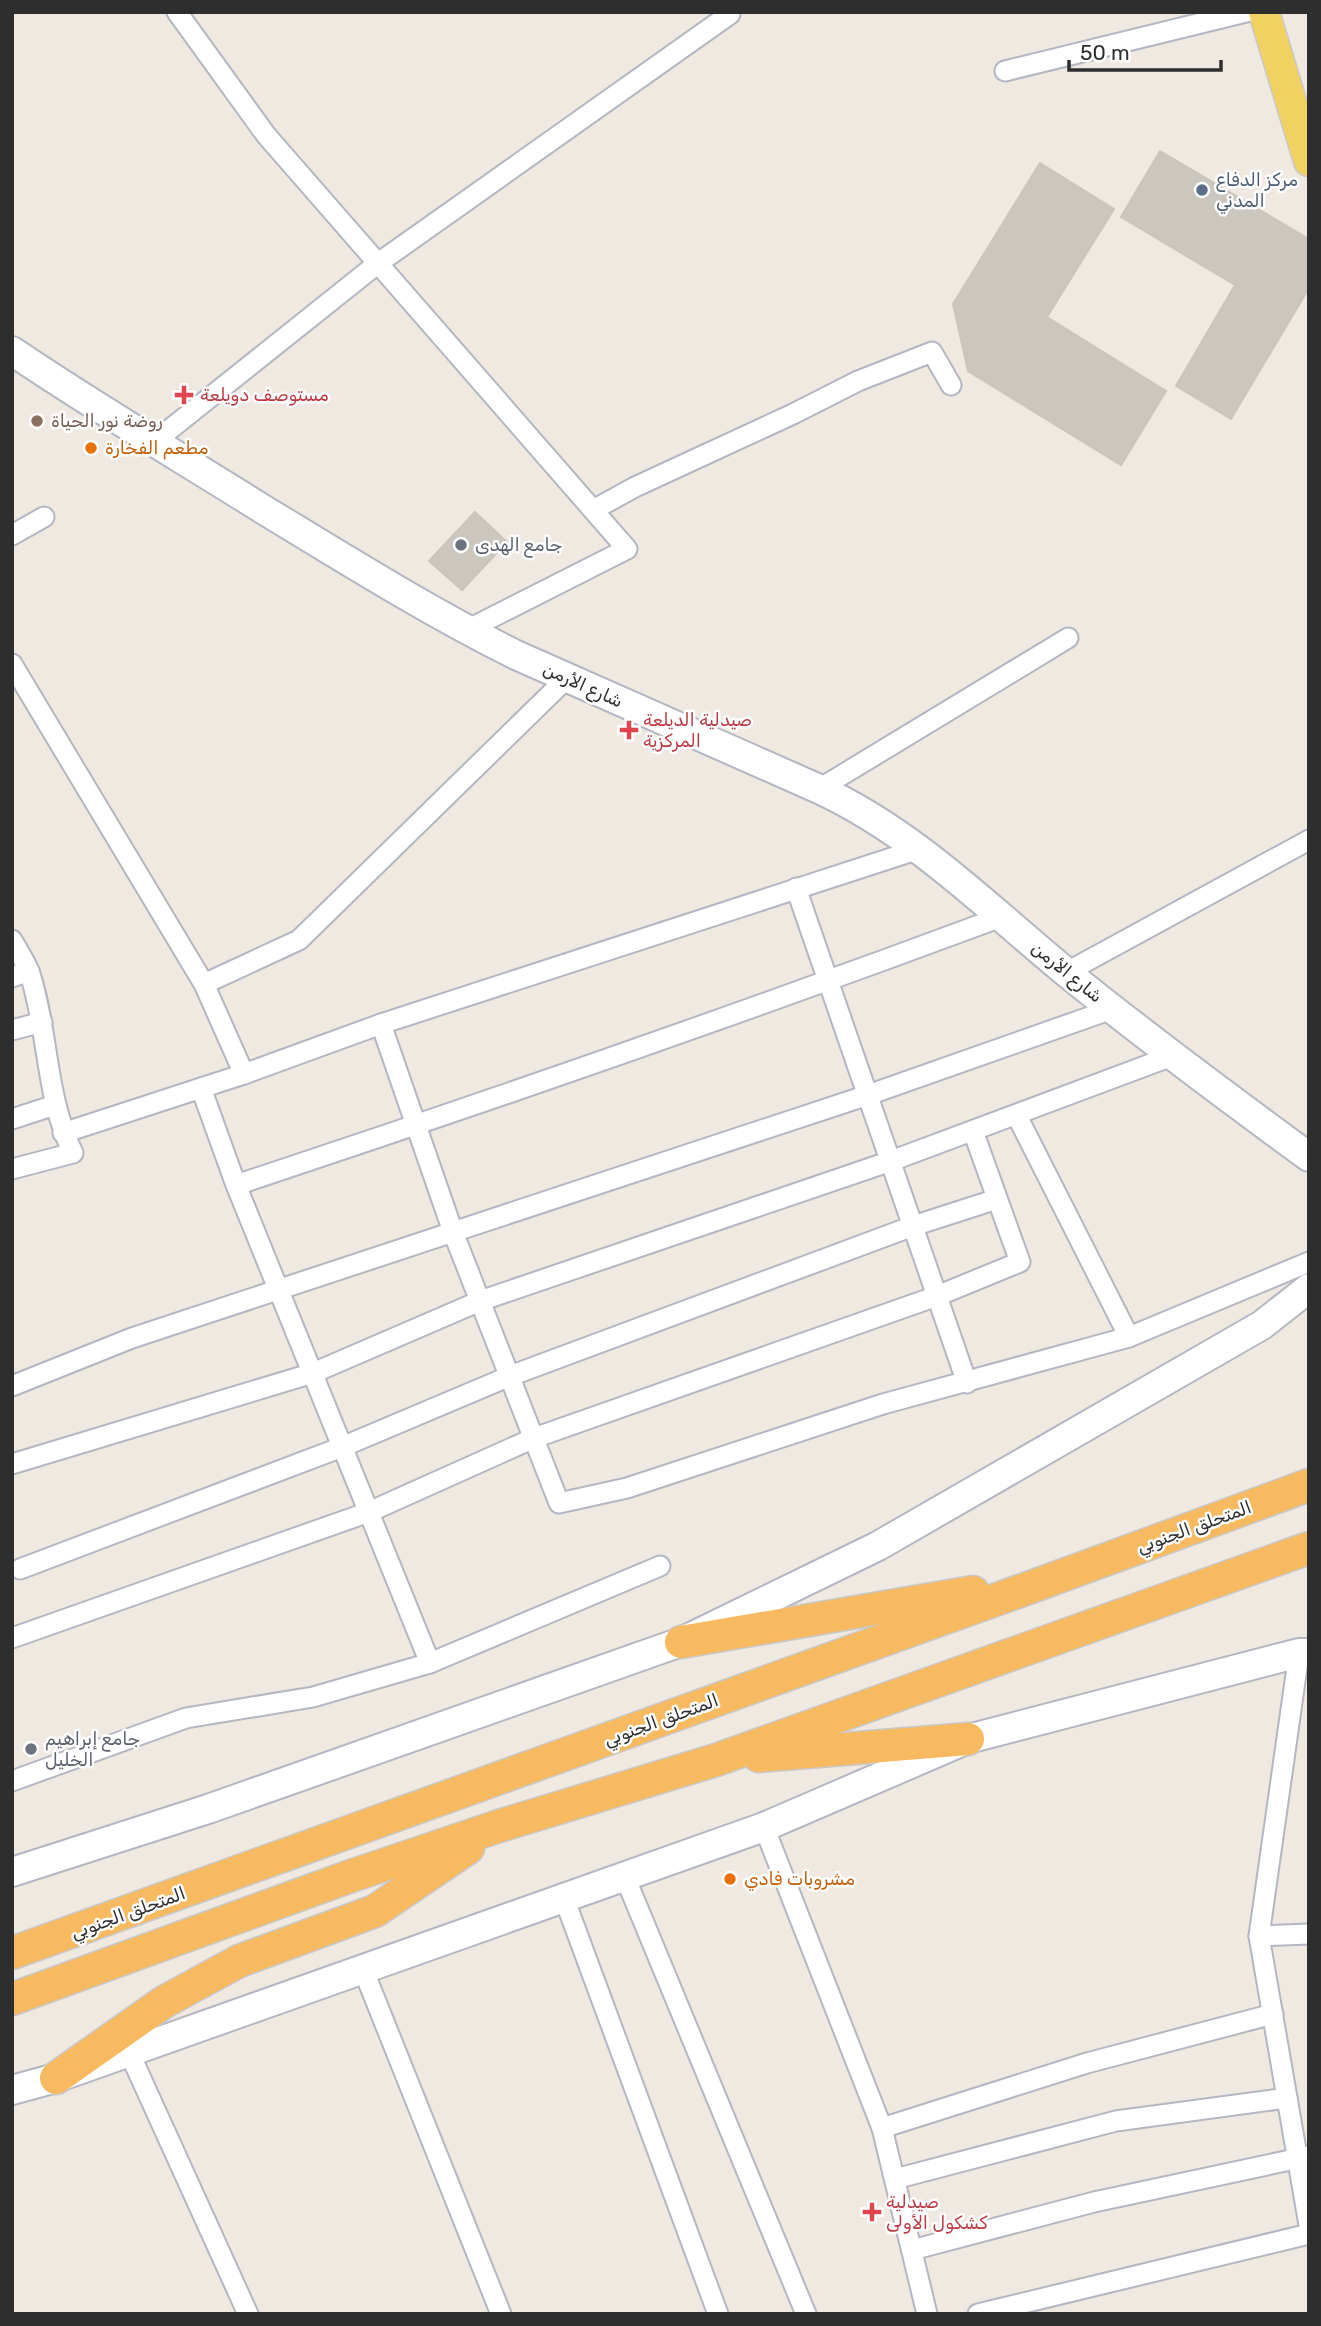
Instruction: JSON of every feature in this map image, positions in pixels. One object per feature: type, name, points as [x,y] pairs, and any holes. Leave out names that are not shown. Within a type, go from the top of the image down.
[{"type":"highway","name":"المتحلق الجنوبي","points":[[12,1953],[1309,1485]]},
{"type":"highway","points":[[12,1999],[351,1876],[499,1826],[716,1760],[1309,1548]]},
{"type":"highway","points":[[681,1642],[975,1592],[1031,1587]]},
{"type":"highway","points":[[716,1760],[968,1739]]},
{"type":"highway","points":[[56,2078],[164,2002],[239,1961],[375,1911],[499,1826]]},
{"type":"main road","points":[[1264,12],[1309,161]]},
{"type":"main road","points":[[1285,12],[1309,95]]},
{"type":"main road","name":"شارع الأرمن","points":[[12,352],[154,442],[467,630],[567,678],[819,789],[868,814],[919,849],[1172,1056],[1309,1157]]},
{"type":"main road","points":[[12,1872],[208,1809],[681,1642],[878,1546],[1262,1325],[1309,1288]]},
{"type":"main road","points":[[12,2090],[56,2078],[764,1827],[968,1739],[1304,1653]]},
{"type":"street","points":[[177,12],[266,135],[627,549],[467,630]]},
{"type":"street","points":[[1005,72],[1246,12]]},
{"type":"street","points":[[154,442],[377,264],[730,14]]},
{"type":"street","points":[[593,510],[635,487],[858,381],[932,352],[951,385]]},
{"type":"street","points":[[12,535],[44,517]]},
{"type":"street","points":[[819,789],[1068,638]]},
{"type":"street","points":[[12,664],[204,984],[244,1074]]},
{"type":"street","points":[[204,984],[299,940],[567,678]]},
{"type":"street","points":[[1067,972],[1309,840]]},
{"type":"street","points":[[63,1133],[244,1074],[381,1024],[919,849]]},
{"type":"street","points":[[796,888],[967,1383]]},
{"type":"street","points":[[236,1185],[828,981],[1001,917]]},
{"type":"street","points":[[12,940],[21,974],[42,1022],[55,1105],[63,1133],[73,1153],[12,1169]]},
{"type":"street","points":[[12,1386],[132,1338],[279,1292],[868,1095],[1112,1009]]},
{"type":"street","points":[[12,1030],[42,1022]]},
{"type":"street","points":[[381,1024],[453,1232],[559,1503],[627,1488],[883,1405],[1129,1337],[1309,1262]]},
{"type":"street","points":[[12,1464],[313,1373],[480,1301],[891,1161],[1172,1056]]},
{"type":"street","points":[[201,1088],[236,1185],[430,1663]]},
{"type":"street","points":[[12,1119],[55,1105]]},
{"type":"street","points":[[1017,1116],[1129,1337]]},
{"type":"street","points":[[12,1638],[369,1512],[534,1438],[937,1296],[1020,1262],[973,1131]]},
{"type":"street","points":[[20,1569],[342,1447],[510,1376],[913,1226],[997,1199]]},
{"type":"street","points":[[12,1781],[186,1718],[313,1697],[430,1663],[660,1566]]},
{"type":"street","points":[[1304,1653],[1259,1936],[1287,2098],[1303,2157],[1309,2225]]},
{"type":"street","points":[[764,1827],[882,2128],[928,2314]]},
{"type":"street","points":[[625,1877],[806,2314]]},
{"type":"street","points":[[564,1898],[718,2314]]},
{"type":"street","points":[[1259,1936],[1309,1934]]},
{"type":"street","points":[[363,1969],[501,2314]]},
{"type":"street","points":[[882,2128],[1087,2063],[1273,2014]]},
{"type":"street","points":[[129,2052],[248,2314]]},
{"type":"street","points":[[895,2179],[1116,2121],[1287,2098]]},
{"type":"street","points":[[912,2250],[1094,2202],[1303,2157]]},
{"type":"street","points":[[978,2314],[1309,2234]]},
{"type":"building","points":[[1160,151],[1307,238],[1309,244],[1309,288],[1231,419],[1176,386],[1235,285],[1121,217]]},
{"type":"building","points":[[1040,163],[1114,209],[1047,317],[1166,391],[1121,465],[968,371],[953,304]]},
{"type":"building","points":[[475,512],[507,542],[462,590],[429,561]]},
{"type":"place","name":"مركز الدفاع المدني","points":[[1202,190]]},
{"type":"place","name":"مستوصف دويلعة","points":[[184,395]]},
{"type":"place","name":"روضة نور الحياة","points":[[37,421]]},
{"type":"place","name":"مطعم الفخارة","points":[[91,448]]},
{"type":"place","name":"جامع الهدى","points":[[461,545]]},
{"type":"place","name":"صيدلية الديلعة المركزية","points":[[629,730]]},
{"type":"place","name":"جامع إبراهيم الخليل","points":[[31,1749]]},
{"type":"place","name":"مشروبات فادي","points":[[730,1879]]},
{"type":"place","name":"صيدلية كشكول الأولى","points":[[872,2212]]}]
